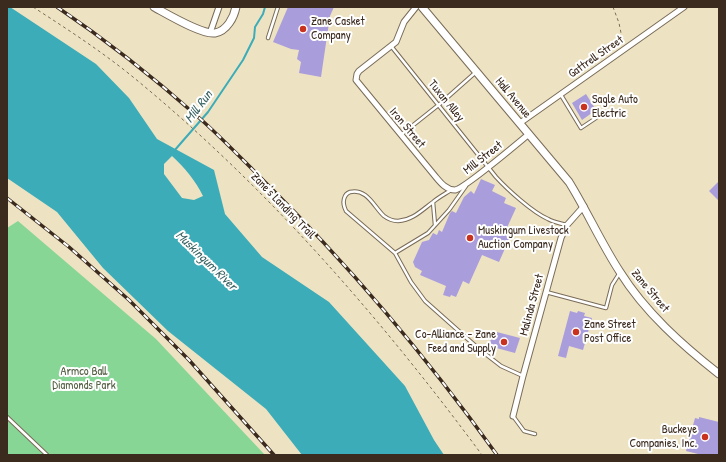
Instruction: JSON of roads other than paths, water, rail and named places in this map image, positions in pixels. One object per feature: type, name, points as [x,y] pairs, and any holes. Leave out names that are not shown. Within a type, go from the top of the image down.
[{"type":"main road","points":[[154,7],[194,27],[210,33],[220,31],[225,28],[231,21],[236,7]]},
{"type":"main road","name":"Hall Avenue","points":[[422,7],[569,182],[584,206]]},
{"type":"main road","name":"Zane Street","points":[[584,206],[605,248],[620,273],[640,299],[663,324],[700,359],[719,374]]},
{"type":"street","points":[[210,33],[219,7]]},
{"type":"street","points":[[391,46],[399,38],[404,22],[416,7]]},
{"type":"street","name":"Gattrell Street","points":[[520,123],[684,7]]},
{"type":"street","name":"Iron Street","points":[[391,46],[359,71],[356,78],[357,83],[439,181],[450,189]]},
{"type":"street","name":"Mill Street","points":[[450,189],[457,189],[468,182],[529,134]]},
{"type":"street","name":"Malinda Street","points":[[513,416],[558,248],[567,225],[584,206]]},
{"type":"lane","points":[[268,38],[278,7]]},
{"type":"lane","name":"Tuxan Alley","points":[[391,46],[500,181],[520,200],[547,219],[567,225]]},
{"type":"lane","points":[[401,135],[477,72]]},
{"type":"lane","points":[[560,95],[581,128],[596,118]]},
{"type":"lane","points":[[394,253],[422,238],[435,226],[449,210],[468,182]]},
{"type":"lane","points":[[450,189],[408,220],[391,220],[382,214],[368,196],[362,194],[352,192],[345,197],[344,206],[346,211],[394,253],[411,282],[425,300],[479,349],[501,366],[511,372],[523,376]]},
{"type":"lane","points":[[433,202],[435,226]]},
{"type":"lane","points":[[546,292],[606,308],[612,285],[620,273]]},
{"type":"lane","points":[[7,416],[47,455]]},
{"type":"lane","points":[[513,416],[524,431],[535,434]]},
{"type":"water","name":"Muskingum River","points":[[7,7],[10,7],[96,64],[129,98],[157,139],[214,170],[225,214],[262,257],[329,302],[405,386],[434,440],[444,455],[302,455],[266,409],[168,331],[103,268],[57,212],[7,178]],"holes":[[[172,156],[193,180],[203,196],[194,200],[182,198],[164,174],[164,164]]]},
{"type":"waterway","name":"Mill Run","points":[[174,151],[208,112],[243,60],[254,38],[255,27],[263,14],[265,7]]},
{"type":"railway","points":[[57,7],[111,46],[180,101],[221,138],[293,210],[385,311],[414,346],[497,455]]},
{"type":"railway","points":[[7,198],[69,247],[129,300],[189,360],[274,455]]},
{"type":"place","name":"Zane Casket Company","points":[[303,29]]},
{"type":"place","name":"Sagle Auto Electric","points":[[584,107]]},
{"type":"place","name":"Muskingum Livestock Auction Company","points":[[470,238]]},
{"type":"place","name":"Zane Street Post Office","points":[[576,332]]},
{"type":"place","name":"Co-Alliance - Zane Feed and Supply","points":[[504,342]]},
{"type":"place","name":"Buckeye Companies, Inc.","points":[[705,437]]},
{"type":"park label","name":"Armco Ball Diamonds Park","points":[[84,379]]}]
